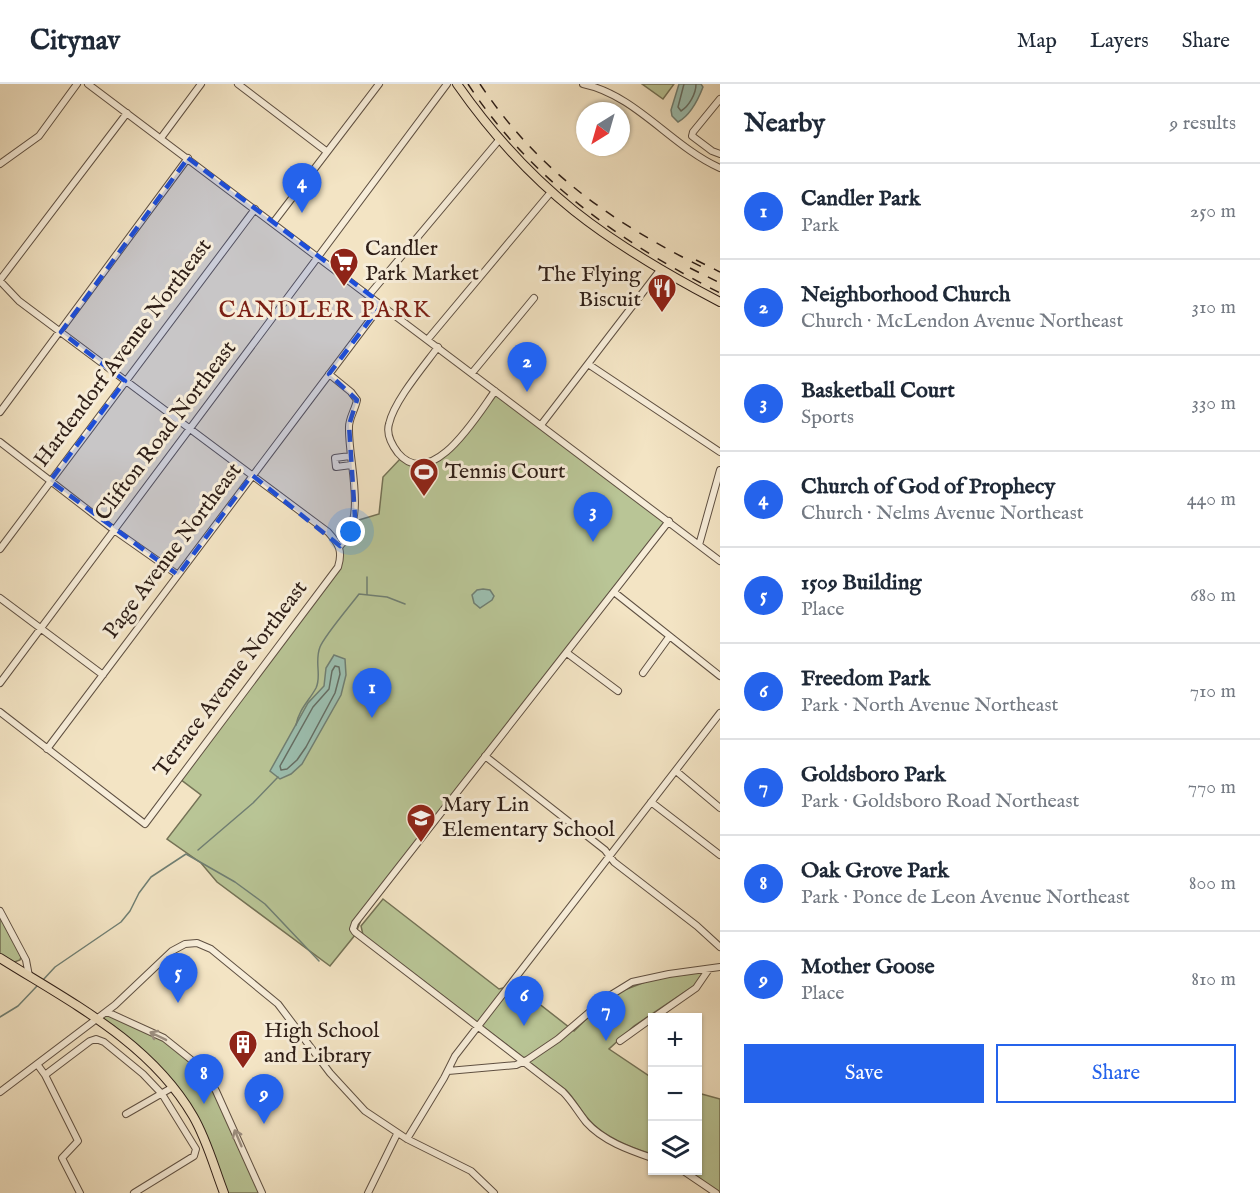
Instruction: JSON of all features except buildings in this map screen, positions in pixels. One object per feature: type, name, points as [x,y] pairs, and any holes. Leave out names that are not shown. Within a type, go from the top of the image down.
[{"type":"highway","points":[[0,958],[98,1019],[121,1036],[173,1087],[187,1106],[203,1137],[224,1193]]},
{"type":"main road","points":[[457,84],[499,140],[551,192],[597,229],[660,270],[720,302]]},
{"type":"street","points":[[0,164],[39,136],[77,84]]},
{"type":"street","points":[[88,84],[429,339],[720,561]]},
{"type":"street","points":[[161,138],[201,84]]},
{"type":"street","points":[[238,84],[326,151]]},
{"type":"street","points":[[273,223],[379,84]]},
{"type":"street","name":"Clifton Road Northeast","points":[[0,683],[447,84]]},
{"type":"street","points":[[583,84],[622,100],[698,155],[720,168]]},
{"type":"street","points":[[720,99],[692,136],[712,151],[720,154]]},
{"type":"street","points":[[127,113],[0,281],[19,301],[328,532],[340,549],[355,517],[349,425],[356,406],[356,398],[329,374]]},
{"type":"street","points":[[369,295],[499,140]]},
{"type":"street","points":[[0,412],[188,158]]},
{"type":"street","points":[[429,339],[551,192]]},
{"type":"street","name":"Hardendorf Avenue Northeast","points":[[0,549],[255,209]]},
{"type":"street","points":[[541,425],[660,270]]},
{"type":"street","points":[[472,373],[534,298]]},
{"type":"street","name":"Page Avenue Northeast","points":[[47,749],[382,304]]},
{"type":"street","points":[[438,347],[393,411],[388,424],[391,442],[403,459],[411,463],[422,464],[433,462],[445,455],[495,391]]},
{"type":"street","points":[[588,364],[720,452]]},
{"type":"street","points":[[0,442],[114,530],[178,575]]},
{"type":"street","points":[[350,456],[335,459],[336,467],[351,465]]},
{"type":"street","points":[[699,545],[720,470]]},
{"type":"street","points":[[648,1156],[614,1143],[599,1133],[588,1124],[570,1099],[355,932],[353,927],[669,521]]},
{"type":"street","name":"Terrace Avenue Northeast","points":[[47,749],[145,824],[338,567],[340,549]]},
{"type":"street","points":[[614,592],[720,676]]},
{"type":"street","points":[[0,598],[103,675]]},
{"type":"street","points":[[643,673],[669,637]]},
{"type":"street","points":[[567,653],[618,691]]},
{"type":"street","points":[[0,712],[47,749]]},
{"type":"street","points":[[406,1139],[455,1056],[720,713]]},
{"type":"street","points":[[714,721],[720,726]]},
{"type":"street","points":[[485,756],[605,850],[609,856],[720,947]]},
{"type":"street","points":[[676,771],[720,808]]},
{"type":"street","points":[[651,802],[720,855]]},
{"type":"street","points":[[0,911],[26,960],[29,976]]},
{"type":"street","points":[[0,1092],[107,1012],[175,948],[188,943],[202,945],[211,949],[278,1004],[350,1097],[373,1118],[406,1139],[471,1171],[494,1193]]},
{"type":"street","points":[[448,1071],[516,1065],[558,1039],[606,998],[632,982],[720,967]]},
{"type":"street","points":[[660,1013],[696,988],[709,969]]},
{"type":"street","points":[[107,1012],[164,1038],[204,1070],[220,1098],[261,1192]]},
{"type":"street","points":[[620,1041],[648,1021]]},
{"type":"street","points":[[45,1075],[90,1041],[96,1039],[126,1058],[162,1094],[196,1149],[196,1153],[134,1193]]},
{"type":"street","points":[[37,1064],[45,1075],[78,1141],[62,1158],[80,1193]]},
{"type":"street","points":[[126,1114],[173,1087]]},
{"type":"street","points":[[368,1193],[398,1134]]},
{"type":"street","points":[[689,1175],[716,1193]]},
{"type":"highlighted area","points":[[188,158],[382,304],[329,374],[357,400],[349,425],[355,517],[344,541],[340,546],[252,475],[178,575],[114,530],[50,481],[125,381],[61,332]]},
{"type":"shaded area","points":[[642,84],[674,84],[663,99]]},
{"type":"shaded area","points":[[494,393],[669,523],[361,920],[355,935],[330,966],[217,882],[201,863],[167,839],[201,795],[180,779],[339,567],[343,546],[359,520],[379,514],[383,477],[400,459],[418,465],[430,464],[441,459],[462,439]]},
{"type":"shaded area","points":[[383,899],[499,989],[515,985],[574,1031],[611,995],[653,979],[702,972],[703,976],[695,985],[653,1013],[648,1013],[648,1017],[609,1049],[648,1075],[648,1153],[621,1142],[599,1129],[589,1120],[566,1090],[363,935],[361,926]]},
{"type":"shaded area","points":[[0,914],[14,936],[21,957],[20,960],[12,963],[0,954]]},
{"type":"shaded area","points":[[106,1014],[171,1041],[204,1070],[262,1193],[227,1193],[183,1098],[100,1019]]},
{"type":"shaded area","points":[[702,1094],[720,1099],[720,1193],[695,1175],[702,1175]]},
{"type":"water","points":[[679,84],[701,84],[703,87],[690,111],[678,122],[672,116],[671,110]]},
{"type":"water","points":[[477,590],[490,590],[494,596],[480,608],[474,603],[472,595]]},
{"type":"water","points":[[334,655],[345,659],[346,675],[341,695],[302,764],[291,774],[280,779],[270,771],[308,703],[324,686],[326,668]]},
{"type":"waterway","points":[[367,577],[367,594]]},
{"type":"waterway","points":[[296,725],[297,719],[318,683],[320,647],[359,594],[387,597],[405,604]]},
{"type":"waterway","points":[[198,850],[253,803],[278,777]]},
{"type":"waterway","points":[[43,980],[55,967],[121,922],[151,877],[186,854],[235,882],[265,904],[319,961]]},
{"type":"waterway","points":[[0,1017],[18,1006],[37,986]]},
{"type":"railway","points":[[468,84],[519,150],[580,205],[647,252],[720,293]]},
{"type":"railway","points":[[480,84],[526,143],[578,191],[637,231],[702,267]]},
{"type":"railway","points":[[696,260],[720,272]]},
{"type":"railway","points":[[690,268],[720,283]]},
{"type":"place","name":"Church of God of Prophecy","points":[[302,213]]},
{"type":"place","name":"Candler Park Market","points":[[344,288]]},
{"type":"place","name":"The Flying Biscuit","points":[[662,314]]},
{"type":"place","name":"Neighborhood Church","points":[[527,392]]},
{"type":"place","name":"Tennis Court","points":[[424,498]]},
{"type":"place","name":"Basketball Court","points":[[593,542]]},
{"type":"place","name":"Candler Park","points":[[372,718]]},
{"type":"place","name":"Mary Lin Elementary School","points":[[421,844]]},
{"type":"place","name":"1509 Building","points":[[178,1003]]},
{"type":"place","name":"Freedom Park","points":[[524,1026]]},
{"type":"place","name":"Goldsboro Park","points":[[606,1041]]},
{"type":"place","name":"High School and Library","points":[[243,1070]]},
{"type":"place","name":"Oak Grove Park","points":[[204,1104]]},
{"type":"place","name":"Mother Goose","points":[[264,1124]]},
{"type":"district","name":"CANDLER PARK","points":[[325,310]]}]
